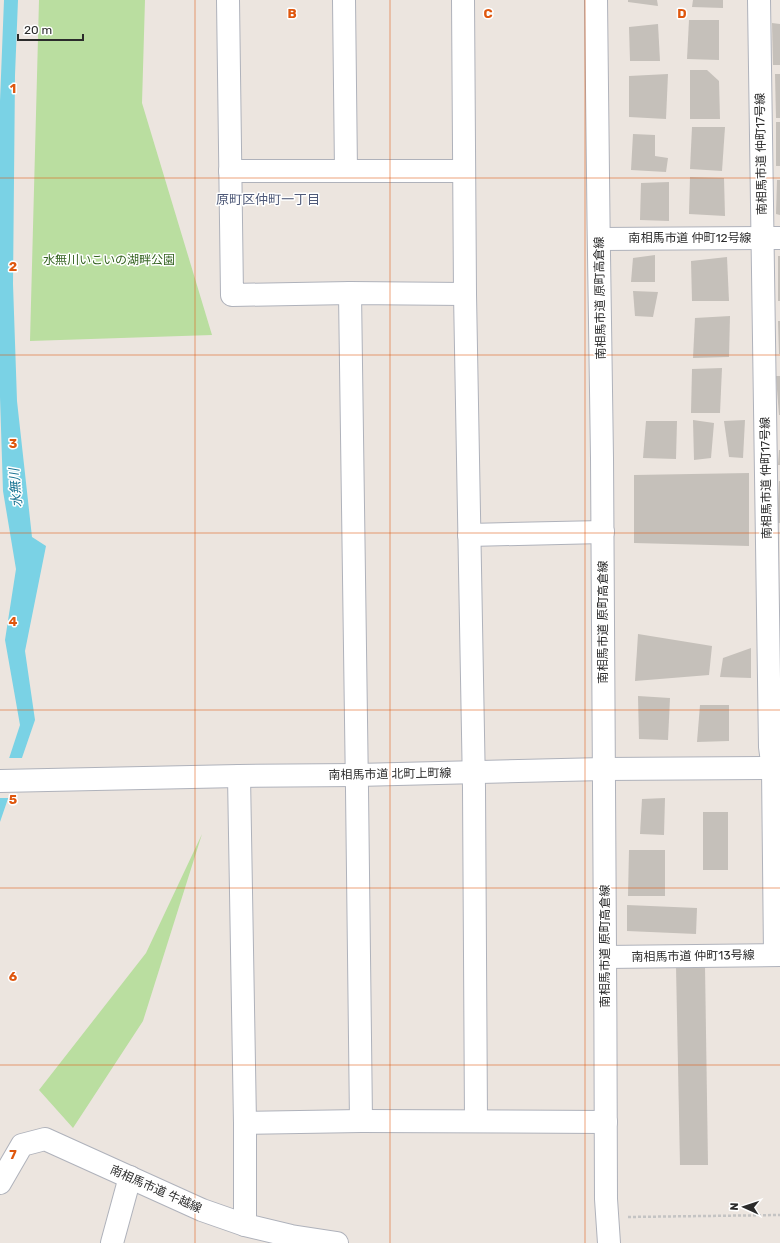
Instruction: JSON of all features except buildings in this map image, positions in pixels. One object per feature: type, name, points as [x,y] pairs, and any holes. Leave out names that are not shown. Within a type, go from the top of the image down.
[{"type":"street","points":[[228,0],[232,295],[350,293],[465,294]]},
{"type":"street","points":[[344,0],[346,171]]},
{"type":"street","points":[[463,0],[465,294],[474,772],[476,1121]]},
{"type":"street","name":"南相馬市道 原町高倉線","points":[[596,0],[597,177],[600,239],[603,532],[606,1199],[609,1243]]},
{"type":"street","name":"南相馬市道 仲町17号線","points":[[759,0],[771,238],[770,747],[776,769],[777,955]]},
{"type":"street","points":[[230,171],[464,171]]},
{"type":"street","name":"南相馬市道 仲町12号線","points":[[600,239],[771,238]]},
{"type":"street","points":[[350,293],[361,1121]]},
{"type":"street","points":[[469,535],[603,532]]},
{"type":"street","name":"南相馬市道 北町上町線","points":[[0,780],[357,775],[604,769],[776,769]]},
{"type":"street","points":[[231,776],[245,1123],[245,1225]]},
{"type":"street","name":"南相馬市道 仲町13号線","points":[[605,957],[777,955]]},
{"type":"street","points":[[245,1123],[361,1121],[606,1122]]},
{"type":"street","name":"南相馬市道 牛越線","points":[[0,1183],[22,1145],[45,1139],[202,1210],[245,1225],[291,1236],[337,1243]]},
{"type":"street","points":[[112,1243],[130,1177]]},
{"type":"path","points":[[622,1218],[780,1215]]},
{"type":"green space","name":"水無川いこいの湖畔公園","points":[[39,0],[145,0],[142,103],[212,335],[30,341]]},
{"type":"green space","points":[[202,834],[143,1021],[73,1128],[39,1090],[146,953]]},
{"type":"water","name":"水無川","points":[[4,0],[18,0],[15,75],[13,284],[17,401],[32,537],[46,546],[25,651],[35,720],[0,822],[0,786],[20,725],[5,640],[16,569],[3,491],[0,397],[0,101]]},
{"type":"pier","points":[[7,758],[24,758],[10,798],[0,798],[0,780]]},
{"type":"district","name":"原町区仲町一丁目","points":[[268,199]]}]
